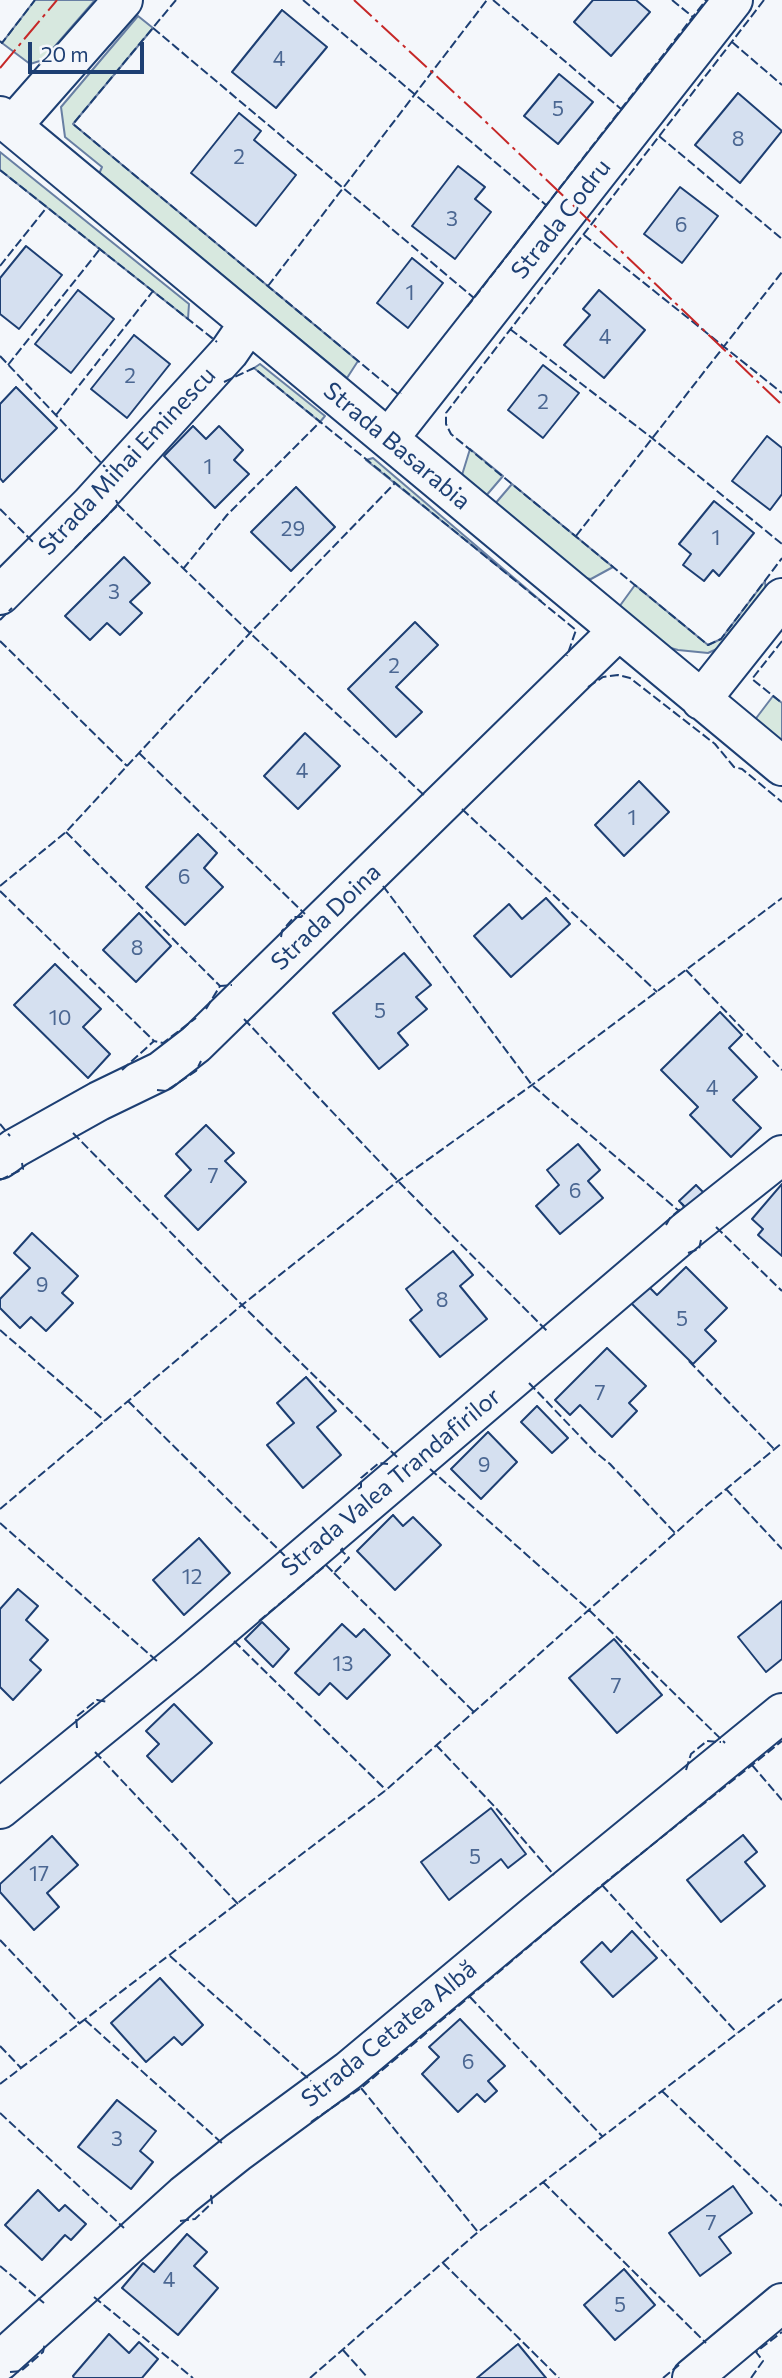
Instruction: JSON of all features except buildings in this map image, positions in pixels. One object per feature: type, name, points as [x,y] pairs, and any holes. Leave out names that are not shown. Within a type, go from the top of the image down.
[{"type":"street","points":[[6,121],[123,0]]},
{"type":"street","name":"Strada Codru","points":[[389,438],[733,0]]},
{"type":"street","name":"Strada Basarabia","points":[[6,121],[782,766]]},
{"type":"street","name":"Strada Mihai Eminescu","points":[[0,595],[90,505],[229,352],[249,323]]},
{"type":"street","points":[[701,700],[782,598]]},
{"type":"street","name":"Strada Doina","points":[[0,1159],[99,1101],[161,1071],[196,1044],[618,631]]},
{"type":"street","name":"Strada Valea Trandafirilor","points":[[0,1809],[188,1656],[685,1232],[782,1155]]},
{"type":"street","name":"Strada Cetatea Albă","points":[[0,2361],[184,2195],[237,2152],[348,2071],[782,1713]]},
{"type":"street","points":[[692,2378],[782,2303]]},
{"type":"shaded area","points":[[35,0],[95,0],[43,60],[30,64],[2,43]]},
{"type":"shaded area","points":[[138,16],[153,28],[73,124],[358,361],[347,378],[99,174],[102,167],[65,137],[61,107]]},
{"type":"shaded area","points":[[0,152],[189,304],[188,319],[0,170]]},
{"type":"shaded area","points":[[260,364],[325,416],[320,422],[254,368]]},
{"type":"shaded area","points":[[470,449],[503,476],[485,497],[462,475]]},
{"type":"shaded area","points":[[373,458],[541,601],[366,460]]},
{"type":"shaded area","points":[[512,484],[613,567],[591,579],[578,577],[494,505]]},
{"type":"shaded area","points":[[765,581],[766,593],[719,648],[708,653],[678,650],[642,640],[619,607],[635,585],[708,645],[721,639]]},
{"type":"shaded area","points":[[773,696],[782,703],[782,743],[754,721]]},
{"type":"fence","points":[[0,41],[2,43],[35,0]]},
{"type":"fence","points":[[176,0],[73,124],[399,395],[401,393]]},
{"type":"fence","points":[[303,0],[546,205]]},
{"type":"fence","points":[[268,286],[487,0]]},
{"type":"fence","points":[[493,0],[621,109]]},
{"type":"fence","points":[[672,0],[693,17]]},
{"type":"fence","points":[[467,307],[706,0]]},
{"type":"fence","points":[[764,0],[446,413],[446,424],[451,434],[708,645],[721,639],[782,558]]},
{"type":"fence","points":[[153,28],[474,298]]},
{"type":"fence","points":[[732,42],[782,85]]},
{"type":"fence","points":[[659,136],[782,239]]},
{"type":"fence","points":[[0,170],[217,342]]},
{"type":"fence","points":[[0,266],[47,207]]},
{"type":"fence","points":[[584,235],[782,393]]},
{"type":"fence","points":[[8,365],[100,249]]},
{"type":"fence","points":[[576,536],[782,272]]},
{"type":"fence","points":[[56,415],[153,291]]},
{"type":"fence","points":[[510,329],[652,438],[782,544]]},
{"type":"fence","points":[[0,356],[106,468]]},
{"type":"fence","points":[[224,382],[254,368],[576,630],[567,656]]},
{"type":"fence","points":[[183,569],[227,515],[320,422]]},
{"type":"fence","points":[[0,886],[66,832],[250,633],[395,483]]},
{"type":"fence","points":[[75,548],[118,505],[116,500]]},
{"type":"fence","points":[[118,505],[426,797]]},
{"type":"fence","points":[[0,509],[33,542]]},
{"type":"fence","points":[[0,620],[12,608]]},
{"type":"fence","points":[[0,641],[127,766]]},
{"type":"fence","points":[[782,641],[752,679],[782,703]]},
{"type":"fence","points":[[588,687],[603,677],[618,675],[630,678],[715,744],[734,767],[742,769],[782,802]]},
{"type":"fence","points":[[139,753],[305,914]]},
{"type":"fence","points":[[462,809],[657,992]]},
{"type":"fence","points":[[66,832],[220,986]]},
{"type":"fence","points":[[383,886],[532,1085],[679,1211]]},
{"type":"fence","points":[[0,891],[154,1041]]},
{"type":"fence","points":[[73,1133],[242,1305],[398,1181],[532,1085],[782,898]]},
{"type":"fence","points":[[281,937],[282,931],[294,917],[303,915]]},
{"type":"fence","points":[[686,970],[782,1070]]},
{"type":"fence","points":[[206,1009],[220,986],[232,985]]},
{"type":"fence","points":[[122,1070],[154,1041],[163,1043],[196,1018]]},
{"type":"fence","points":[[244,1019],[398,1181],[548,1332]]},
{"type":"fence","points":[[157,1090],[166,1091],[196,1071],[201,1061]]},
{"type":"fence","points":[[0,1124],[10,1136]]},
{"type":"fence","points":[[0,1180],[23,1169],[22,1163]]},
{"type":"fence","points":[[666,1225],[684,1206],[681,1203]]},
{"type":"fence","points":[[716,1227],[782,1291]]},
{"type":"fence","points":[[688,1253],[699,1249],[701,1240]]},
{"type":"fence","points":[[0,1509],[242,1305],[397,1457]]},
{"type":"fence","points":[[0,1330],[105,1421]]},
{"type":"fence","points":[[689,1361],[774,1449]]},
{"type":"fence","points":[[529,1383],[675,1533]]},
{"type":"fence","points":[[128,1401],[285,1556]]},
{"type":"fence","points":[[0,2084],[386,1790],[708,1504],[782,1443]]},
{"type":"fence","points":[[358,1489],[361,1487],[361,1478],[379,1463],[388,1464]]},
{"type":"fence","points":[[430,1469],[589,1610],[725,1743]]},
{"type":"fence","points":[[726,1489],[782,1549]]},
{"type":"fence","points":[[0,1523],[158,1662]]},
{"type":"fence","points":[[259,1621],[326,1565],[334,1573],[349,1558],[341,1550],[345,1546]]},
{"type":"fence","points":[[334,1573],[474,1712]]},
{"type":"fence","points":[[234,1641],[386,1790]]},
{"type":"fence","points":[[77,1728],[76,1717],[97,1700],[108,1702]]},
{"type":"fence","points":[[686,1770],[691,1754],[707,1741],[721,1742]]},
{"type":"fence","points":[[311,2122],[361,2088],[602,1885],[782,1741]]},
{"type":"fence","points":[[436,1745],[554,1875]]},
{"type":"fence","points":[[95,1752],[238,1904]]},
{"type":"fence","points":[[752,1765],[782,1800]]},
{"type":"fence","points":[[602,1885],[737,2033]]},
{"type":"fence","points":[[0,1940],[80,2024]]},
{"type":"fence","points":[[170,1956],[311,2081]]},
{"type":"fence","points":[[470,1997],[602,2136]]},
{"type":"fence","points":[[310,2378],[478,2232],[782,1999]]},
{"type":"fence","points":[[85,2020],[223,2144]]},
{"type":"fence","points":[[0,2046],[21,2068]]},
{"type":"fence","points":[[361,2088],[478,2232]]},
{"type":"fence","points":[[662,2091],[782,2206]]},
{"type":"fence","points":[[0,2113],[124,2228]]},
{"type":"fence","points":[[543,2182],[706,2343]]},
{"type":"fence","points":[[180,2221],[195,2219],[212,2203],[213,2194]]},
{"type":"fence","points":[[443,2263],[559,2378]]},
{"type":"fence","points":[[0,2266],[44,2303]]},
{"type":"fence","points":[[94,2297],[193,2378]]},
{"type":"fence","points":[[751,2378],[763,2361],[756,2352],[782,2332]]},
{"type":"fence","points":[[10,2372],[21,2371],[43,2352],[45,2343]]},
{"type":"fence","points":[[343,2350],[368,2378]]},
{"type":"fence","points":[[663,2378],[679,2365]]},
{"type":"power","points":[[0,68],[57,0]]},
{"type":"power","points":[[354,0],[486,122],[782,405]]}]
